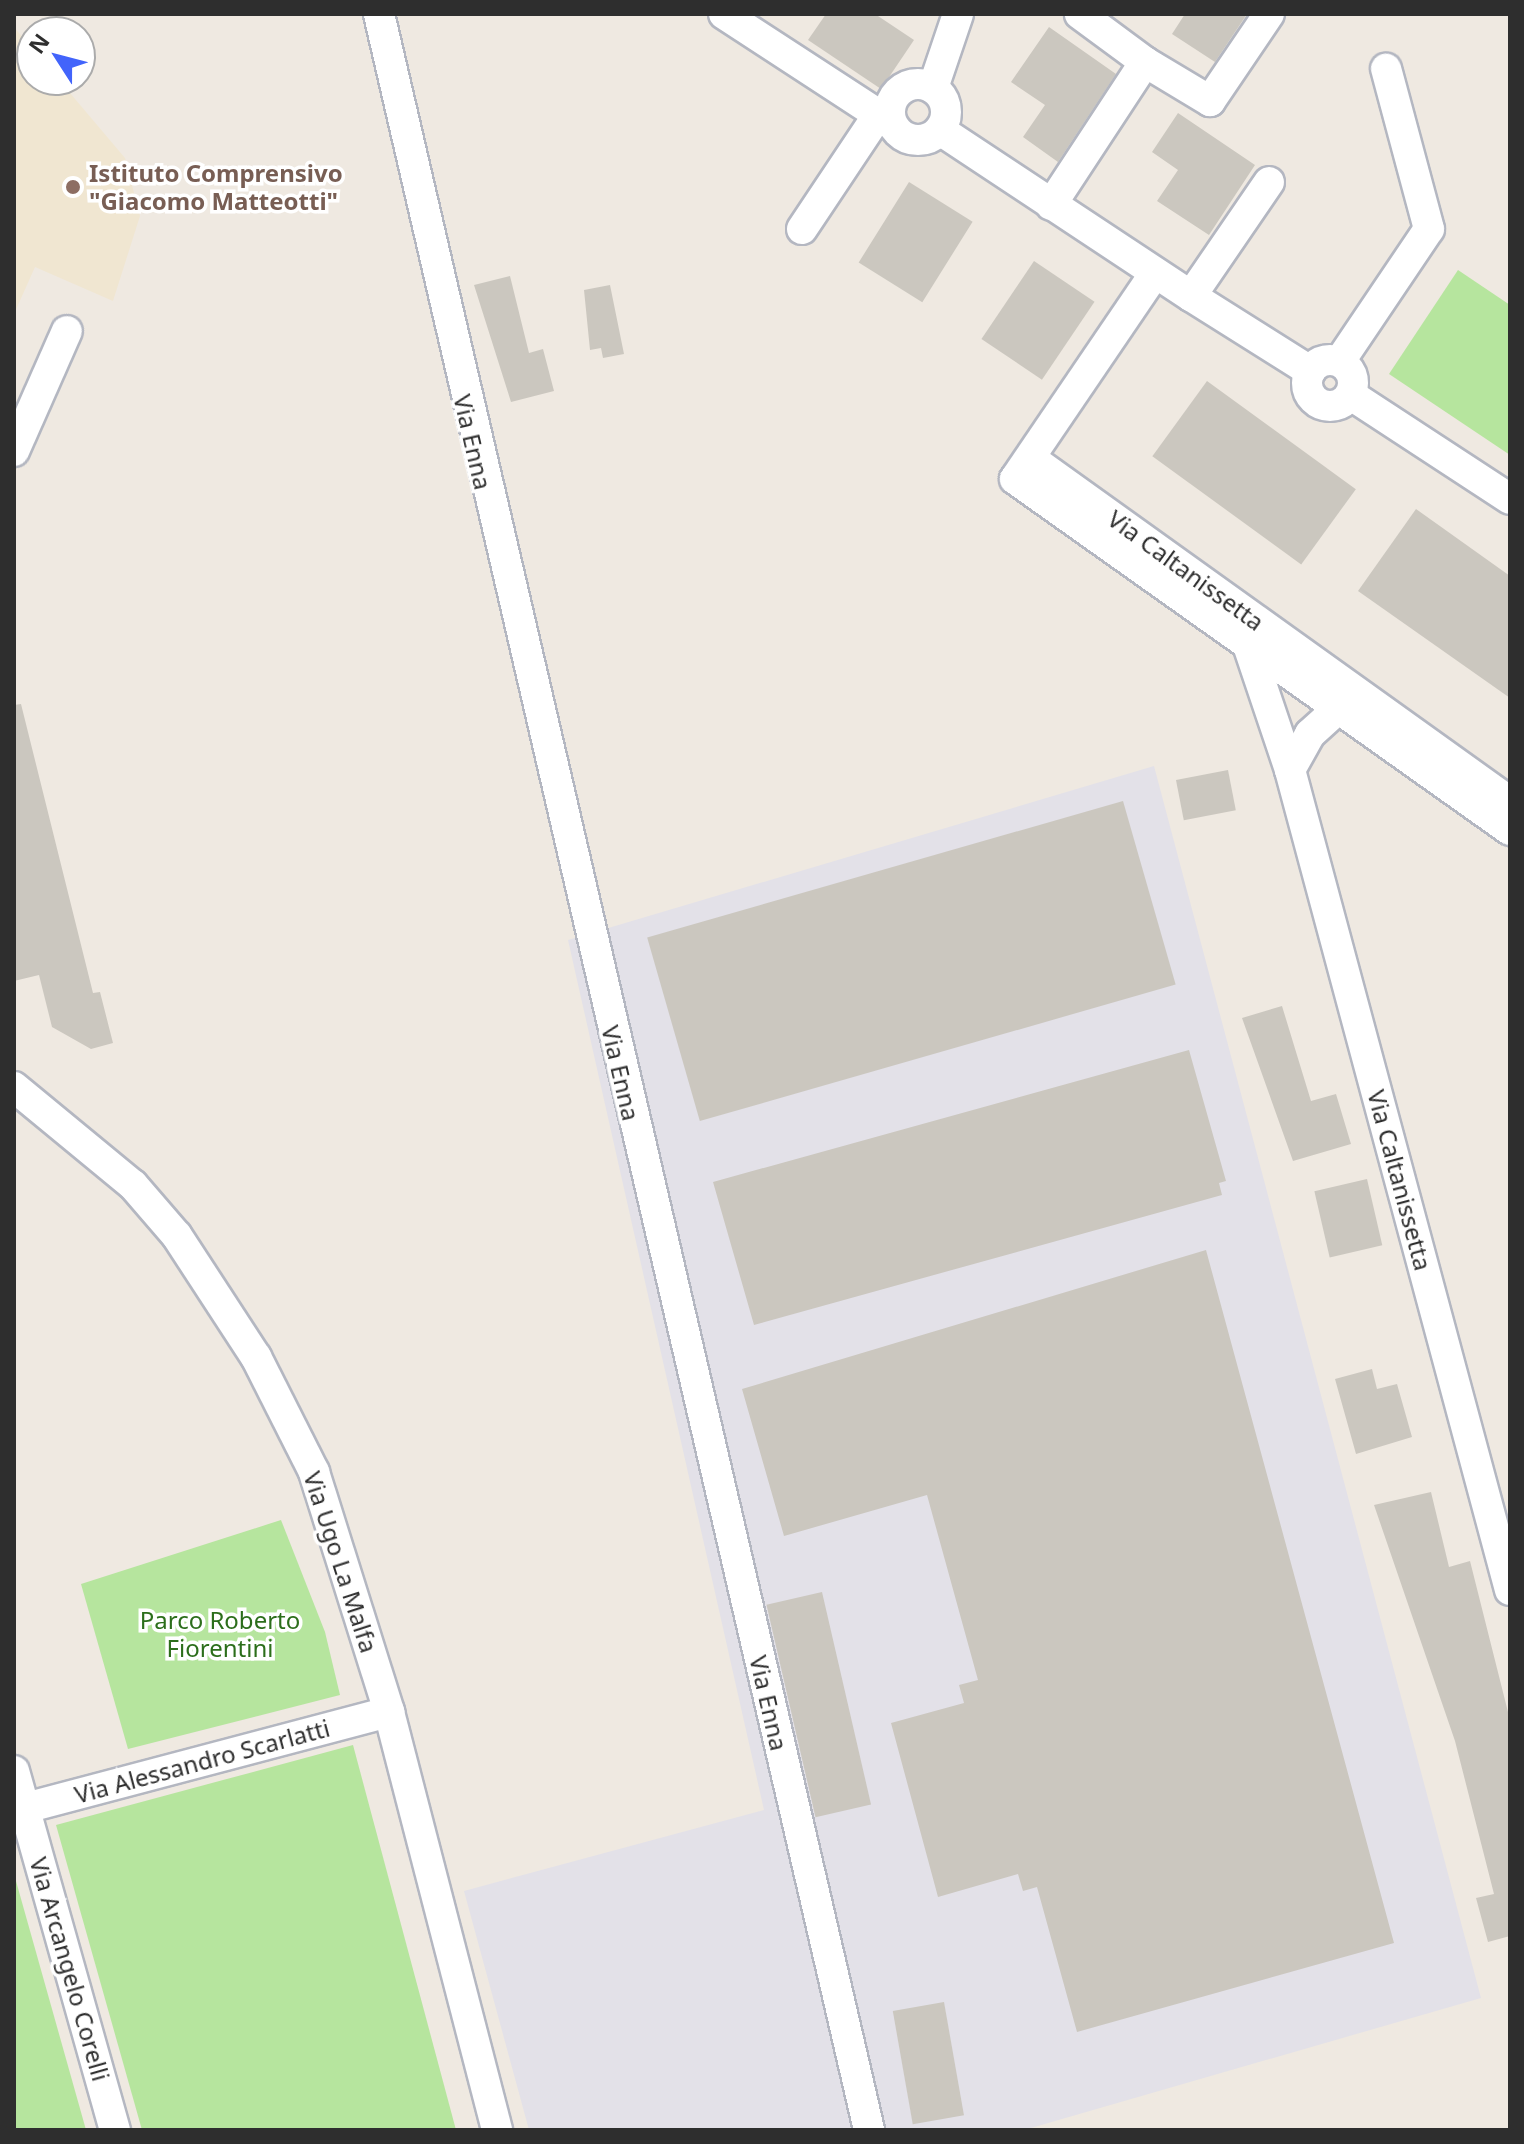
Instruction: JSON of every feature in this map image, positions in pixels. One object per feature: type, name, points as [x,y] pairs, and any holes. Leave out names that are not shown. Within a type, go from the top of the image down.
[{"type":"street","name":"Via Enna","points":[[379,14],[869,2130]]},
{"type":"street","points":[[724,14],[885,119],[913,141],[940,130],[946,112],[933,88],[958,14]]},
{"type":"street","points":[[1084,15],[1145,62],[1210,101],[1269,14]]},
{"type":"street","points":[[1051,205],[1145,62]]},
{"type":"street","points":[[1340,361],[1429,229],[1386,69]]},
{"type":"street","points":[[802,229],[885,119],[891,103],[903,88],[933,88]]},
{"type":"street","points":[[940,130],[1155,273],[1310,371]]},
{"type":"street","points":[[1191,296],[1269,182]]},
{"type":"street","points":[[1022,469],[1155,273]]},
{"type":"street","points":[[14,451],[67,331]]},
{"type":"street","points":[[1327,359],[1340,361],[1354,380],[1351,395],[1339,405],[1318,403],[1309,392],[1310,371],[1327,359]]},
{"type":"street","points":[[1351,395],[1510,499]]},
{"type":"street","name":"Via Caltanissetta","points":[[1022,469],[1248,645],[1337,710],[1501,795]]},
{"type":"street","name":"Via Caltanissetta","points":[[1022,469],[1501,795],[1510,830]]},
{"type":"street","name":"Via Caltanissetta","points":[[1248,645],[1290,770],[1510,1590]]},
{"type":"street","points":[[1290,770],[1310,734],[1337,710]]},
{"type":"street","name":"Via Ugo La Malfa","points":[[14,1087],[133,1185],[216,1289],[314,1472],[389,1712],[497,2130]]},
{"type":"street","name":"Via Alessandro Scarlatti","points":[[19,1809],[389,1712]]},
{"type":"street","name":"Via Arcangelo Corelli","points":[[14,1771],[19,1809],[115,2130]]},
{"type":"shaded area","name":"Istituto Comprensivo \"Giacomo Matteotti\"","points":[[14,27],[16,96],[73,96],[125,158],[140,216],[113,301],[35,267],[14,314]]},
{"type":"shaded area","points":[[1154,766],[1481,1998],[1024,2130],[529,2130],[464,1891],[764,1810],[568,940]]},
{"type":"green space","points":[[1458,270],[1510,305],[1510,455],[1389,374]]},
{"type":"green space","name":"Parco Roberto Fiorentini","points":[[281,1520],[325,1632],[340,1695],[128,1749],[81,1584]]},
{"type":"green space","points":[[353,1745],[456,2130],[142,2130],[56,1825]]},
{"type":"green space","points":[[14,1874],[86,2130],[14,2130]]},
{"type":"building","points":[[826,14],[875,14],[914,40],[881,89],[808,40]]},
{"type":"building","points":[[1185,14],[1247,14],[1215,62],[1172,34]]},
{"type":"building","points":[[1049,27],[1116,74],[1058,162],[1023,137],[1045,105],[1011,82]]},
{"type":"building","points":[[1178,113],[1255,165],[1209,235],[1157,201],[1178,170],[1152,152]]},
{"type":"building","points":[[909,182],[973,222],[922,302],[859,263]]},
{"type":"building","points":[[1034,261],[1095,302],[1042,380],[981,339]]},
{"type":"building","points":[[510,276],[529,353],[543,349],[554,391],[511,402],[474,285]]},
{"type":"building","points":[[610,285],[624,354],[603,358],[601,348],[590,350],[584,290]]},
{"type":"building","points":[[1207,381],[1356,489],[1301,564],[1152,456]]},
{"type":"building","points":[[1416,509],[1510,576],[1510,698],[1358,591]]},
{"type":"building","points":[[21,704],[93,993],[100,992],[113,1043],[91,1049],[52,1027],[39,975],[14,981],[14,705]]},
{"type":"building","points":[[1228,770],[1236,810],[1184,820],[1176,780]]},
{"type":"building","points":[[1123,801],[1176,985],[700,1121],[647,937]]},
{"type":"building","points":[[1282,1006],[1311,1101],[1336,1094],[1351,1144],[1293,1161],[1242,1018]]},
{"type":"building","points":[[1189,1050],[1226,1181],[1219,1183],[1222,1195],[754,1325],[713,1182]]},
{"type":"building","points":[[1367,1179],[1382,1245],[1330,1257],[1314,1191]]},
{"type":"building","points":[[1206,1250],[1394,1943],[1077,2032],[1037,1887],[1023,1891],[1018,1874],[938,1897],[891,1723],[964,1703],[959,1685],[978,1680],[927,1495],[784,1536],[742,1389]]},
{"type":"building","points":[[1372,1369],[1377,1389],[1397,1384],[1412,1437],[1356,1454],[1335,1379]]},
{"type":"building","points":[[1431,1492],[1449,1567],[1470,1561],[1510,1720],[1510,1936],[1488,1942],[1476,1898],[1494,1894],[1455,1741],[1374,1505]]},
{"type":"building","points":[[822,1592],[871,1804],[816,1817],[766,1605]]},
{"type":"building","points":[[944,2002],[964,2115],[913,2124],[893,2011]]},
{"type":"place","name":"Istituto Comprensivo \"Giacomo Matteotti\"","points":[[73,187]]}]
